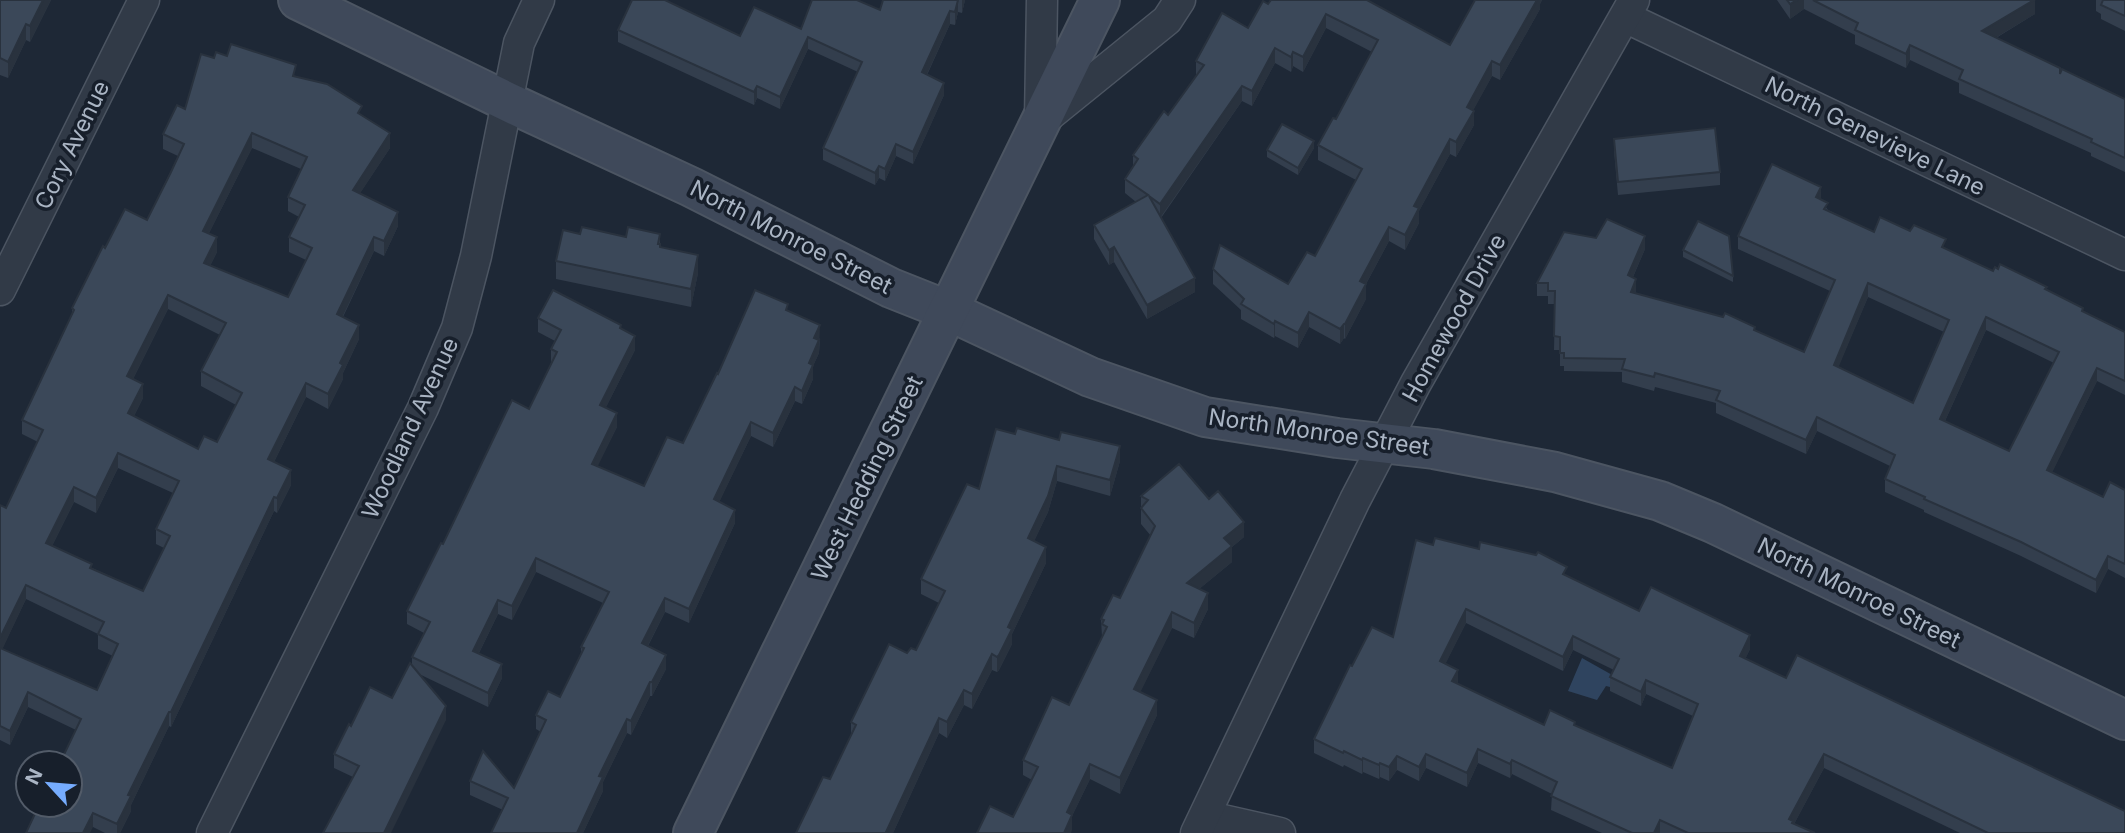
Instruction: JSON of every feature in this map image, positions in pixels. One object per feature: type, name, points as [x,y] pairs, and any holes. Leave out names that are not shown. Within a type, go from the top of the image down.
[{"type":"main road","name":"North Monroe Street","points":[[298,0],[691,187],[891,288],[949,311],[1090,377],[1205,417],[1336,438],[1434,449],[1555,472],[1660,501],[1713,523],[2125,720]]},
{"type":"main road","name":"West Hedding Street","points":[[693,833],[1100,0]]},
{"type":"street","name":"Cory Avenue","points":[[0,290],[144,0]]},
{"type":"street","name":"Woodland Avenue","points":[[212,833],[423,408],[457,328],[476,256],[519,43],[539,0]]},
{"type":"street","name":"West Hedding Street","points":[[1040,123],[1042,0]]},
{"type":"street","name":"West Hedding Street","points":[[1040,123],[1167,20],[1180,0]]},
{"type":"street","name":"North Genevieve Lane","points":[[1629,8],[2125,255]]},
{"type":"street","name":"Homewood Drive","points":[[1200,825],[1354,500],[1416,383],[1629,8]]},
{"type":"street","points":[[1200,825],[1280,833]]},
{"type":"water","points":[[1582,658],[1614,676],[1610,687],[1606,686],[1597,700],[1568,691]]},
{"type":"building","points":[[0,0],[43,0],[30,26],[26,24],[8,62],[0,58]]},
{"type":"building","points":[[632,0],[665,0],[740,36],[754,7],[801,29],[812,0],[857,0],[880,10],[883,0],[958,0],[955,12],[950,11],[922,72],[944,83],[913,152],[896,144],[885,169],[879,166],[875,173],[823,148],[862,62],[808,37],[780,97],[757,86],[754,92],[618,30]]},
{"type":"building","points":[[1271,0],[1367,0],[1450,45],[1475,0],[1537,0],[1500,65],[1492,61],[1467,107],[1474,111],[1456,142],[1450,139],[1414,206],[1419,208],[1405,235],[1389,227],[1360,281],[1366,284],[1340,329],[1309,312],[1298,333],[1275,321],[1274,324],[1241,304],[1244,299],[1213,269],[1220,245],[1288,284],[1307,252],[1315,256],[1362,169],[1318,145],[1333,118],[1336,119],[1378,40],[1326,14],[1303,57],[1293,52],[1291,57],[1275,48],[1252,91],[1242,86],[1160,204],[1149,196],[1195,278],[1147,305],[1114,247],[1109,250],[1094,225],[1148,195],[1125,179],[1138,159],[1133,155],[1164,111],[1168,115],[1204,65],[1196,61],[1222,13],[1248,28],[1263,1],[1268,4]]},
{"type":"building","points":[[1813,0],[2034,0],[1982,31],[2060,68],[2060,74],[2062,69],[2125,99],[2125,158],[2091,142],[2092,139],[1959,79],[1963,70],[1910,45],[1906,54],[1855,30],[1858,23]]},
{"type":"building","points":[[2103,0],[2125,0],[2125,16],[2101,5]]},
{"type":"building","points":[[231,44],[296,65],[293,76],[327,84],[362,106],[358,113],[390,133],[353,190],[398,212],[384,241],[374,237],[337,314],[359,325],[328,394],[306,383],[268,459],[291,470],[277,498],[274,497],[128,795],[131,796],[117,824],[93,813],[83,833],[26,833],[32,819],[84,819],[84,749],[67,749],[81,719],[28,692],[10,731],[0,726],[0,648],[97,690],[118,644],[98,634],[104,622],[26,585],[0,638],[0,505],[6,508],[43,430],[22,420],[74,310],[72,308],[125,209],[147,220],[184,144],[163,134],[177,105],[185,109],[201,54],[214,58],[216,52],[227,56]],"holes":[[[252,133],[307,157],[288,197],[305,205],[289,237],[312,248],[288,297],[204,263],[217,237],[203,231]],[[168,295],[226,323],[201,371],[242,393],[217,442],[204,436],[198,449],[128,413],[143,384],[127,376]],[[118,453],[179,481],[156,529],[170,536],[143,591],[90,568],[92,564],[46,543],[74,487],[96,498]]]},
{"type":"building","points":[[1282,124],[1314,141],[1298,168],[1267,150]]},
{"type":"building","points":[[1715,128],[1720,172],[1618,182],[1614,139]]},
{"type":"building","points":[[1772,164],[1821,187],[1816,197],[1828,203],[1824,209],[1874,232],[1880,217],[1910,231],[1914,225],[1946,239],[1942,247],[1993,271],[1995,267],[1998,269],[2000,264],[2047,287],[2045,289],[2083,308],[2082,311],[2125,332],[2125,381],[2097,368],[2047,470],[2103,497],[2110,482],[2125,490],[2125,564],[2108,556],[2096,580],[2021,542],[1924,499],[1925,497],[1885,479],[1895,455],[1817,417],[1806,440],[1716,400],[1720,391],[1655,373],[1654,377],[1622,369],[1625,359],[1564,358],[1564,353],[1560,353],[1560,337],[1554,336],[1555,291],[1548,291],[1548,283],[1537,283],[1564,232],[1596,238],[1607,219],[1645,236],[1628,275],[1636,279],[1631,292],[1723,317],[1725,313],[1755,327],[1754,330],[1804,352],[1835,280],[1738,236]],"holes":[[[1868,283],[1949,320],[1913,403],[1834,365]],[[1986,317],[2059,352],[2009,451],[1940,419]]]},
{"type":"building","points":[[1698,221],[1729,236],[1733,276],[1683,250]]},
{"type":"building","points":[[582,227],[626,237],[628,227],[660,234],[660,247],[698,255],[691,289],[556,261],[563,230],[580,234]]},
{"type":"building","points":[[553,290],[621,325],[620,328],[635,336],[600,405],[617,413],[592,464],[644,486],[667,437],[683,443],[718,374],[755,290],[788,304],[786,310],[820,325],[814,338],[819,340],[809,363],[813,365],[802,391],[795,387],[773,433],[751,422],[714,499],[735,510],[689,609],[665,598],[642,643],[666,655],[631,721],[627,719],[599,776],[603,777],[577,833],[491,833],[508,798],[470,781],[483,751],[514,788],[546,720],[536,715],[548,691],[560,697],[584,648],[581,647],[609,592],[536,558],[512,606],[498,600],[473,651],[502,664],[488,693],[412,657],[430,622],[407,611],[441,543],[443,544],[512,400],[529,409],[557,352],[551,349],[561,330],[538,318]]},
{"type":"building","points":[[1017,428],[1059,440],[1061,432],[1120,446],[1110,480],[1057,466],[1048,496],[1028,538],[1046,547],[1008,627],[1012,629],[999,655],[997,657],[992,654],[972,694],[964,690],[947,722],[939,718],[886,832],[888,833],[796,833],[823,777],[830,779],[856,725],[851,722],[889,644],[907,653],[911,648],[916,650],[945,591],[921,579],[967,484],[979,489],[996,429],[1015,434]]},
{"type":"building","points":[[1179,464],[1209,499],[1218,491],[1244,522],[1224,538],[1232,546],[1187,583],[1208,593],[1194,623],[1172,612],[1134,689],[1157,700],[1120,778],[1090,764],[1067,812],[1072,815],[1064,833],[977,833],[990,806],[1013,817],[1038,767],[1023,760],[1052,697],[1069,705],[1107,627],[1102,624],[1104,620],[1101,619],[1113,595],[1120,598],[1155,526],[1141,508],[1148,500],[1141,496]]},
{"type":"building","points":[[1435,538],[1479,549],[1480,542],[1536,555],[1538,552],[1567,567],[1563,574],[1639,611],[1651,587],[1750,635],[1740,656],[1786,678],[1797,655],[2125,811],[2125,833],[1988,833],[1824,754],[1789,819],[1815,833],[1688,833],[1660,820],[1654,833],[1632,833],[1551,796],[1557,782],[1512,760],[1510,764],[1478,749],[1467,773],[1426,754],[1419,767],[1397,756],[1389,767],[1380,763],[1379,765],[1344,751],[1343,753],[1314,739],[1372,627],[1393,637],[1416,540],[1433,545]],"holes":[[[1466,609],[1563,657],[1573,636],[1619,659],[1610,677],[1641,692],[1646,680],[1698,704],[1672,768],[1574,725],[1575,722],[1550,710],[1544,725],[1452,681],[1458,670],[1440,661]]]},
{"type":"building","points":[[410,663],[446,706],[384,833],[323,833],[359,766],[334,754],[349,724],[351,726],[370,687],[392,698]]}]
